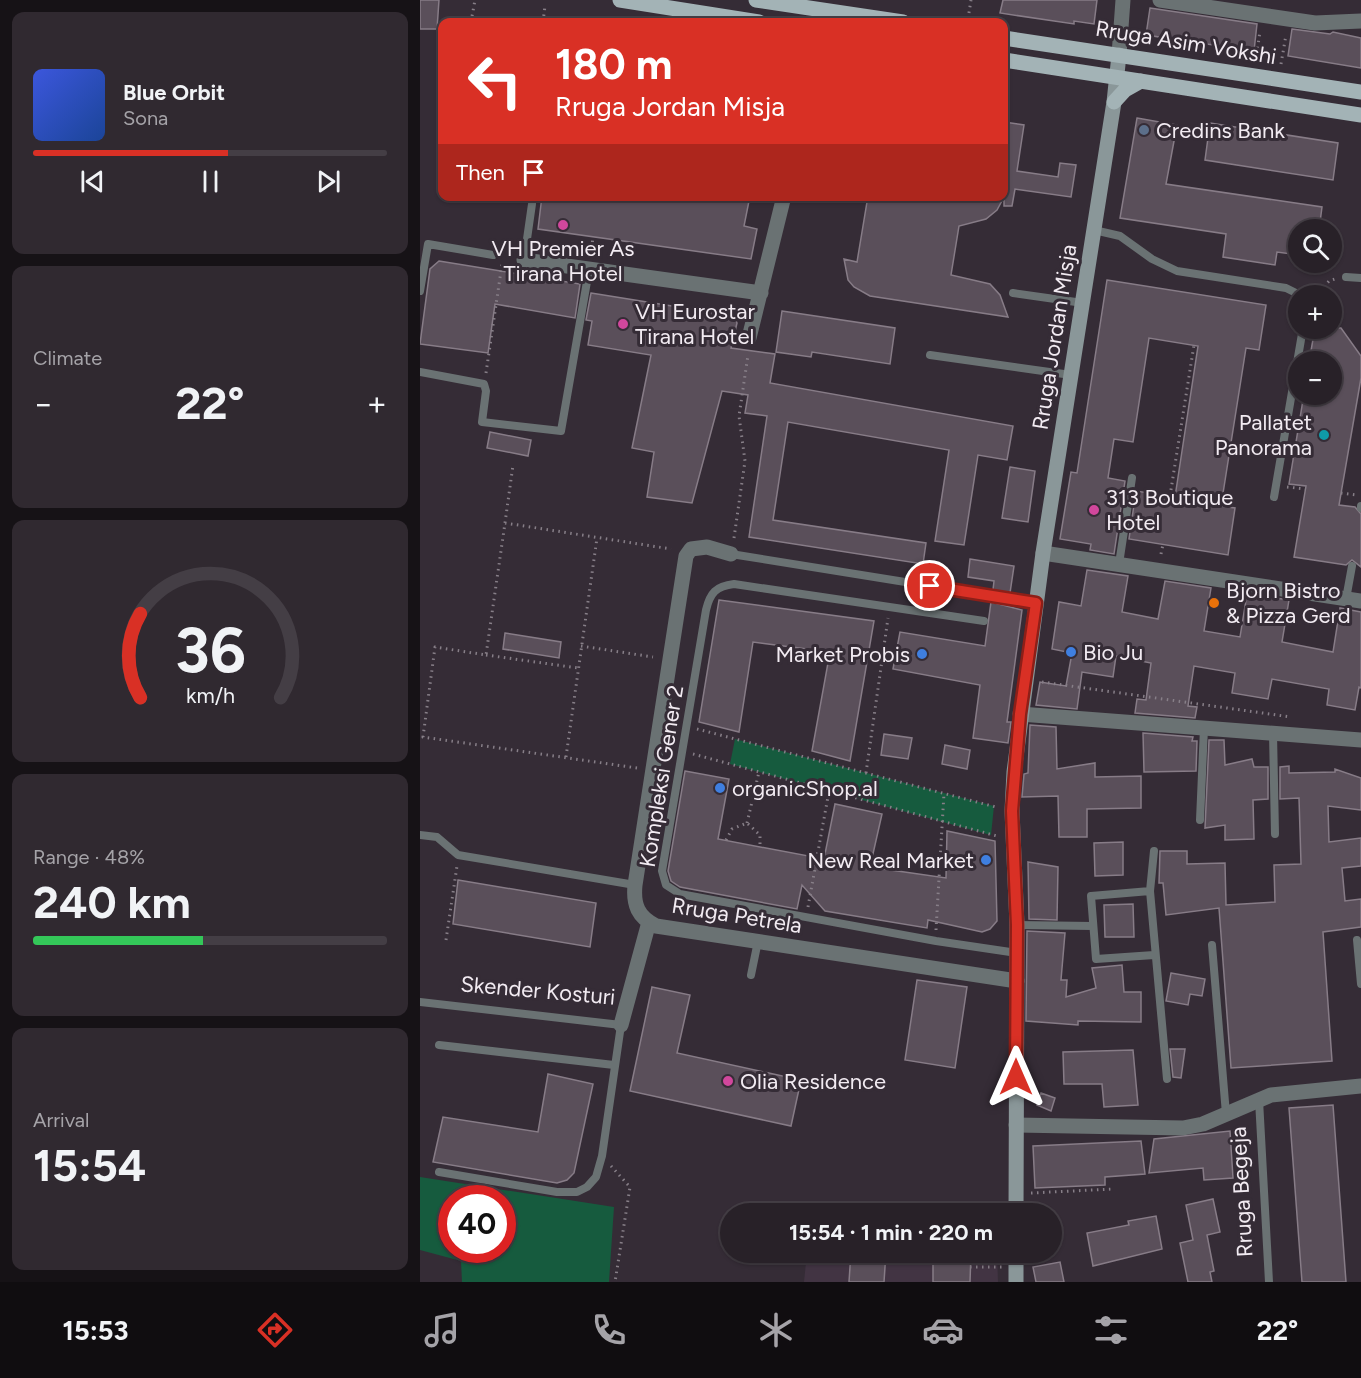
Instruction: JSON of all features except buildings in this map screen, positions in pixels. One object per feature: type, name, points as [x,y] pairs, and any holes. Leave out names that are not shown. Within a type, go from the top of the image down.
[{"type":"main road","points":[[620,0],[734,18]]},
{"type":"main road","points":[[756,0],[876,18]]},
{"type":"main road","name":"Rruga Asim Vokshi","points":[[1008,39],[1361,92]]},
{"type":"main road","name":"Rruga Asim Vokshi","points":[[1008,61],[1361,115]]},
{"type":"main road","points":[[1114,102],[1125,90],[1141,81]]},
{"type":"street","points":[[1119,55],[1123,0]]},
{"type":"street","points":[[1160,0],[1289,19],[1338,24],[1361,21]]},
{"type":"street","name":"Rruga Jordan Misja","points":[[1016,1203],[1017,925],[1012,811],[1020,714],[1114,102],[1119,55]]},
{"type":"street","points":[[749,338],[783,201]]},
{"type":"street","points":[[524,260],[761,293]]},
{"type":"street","points":[[688,552],[691,549],[707,547],[731,554]]},
{"type":"street","name":"Rruga Petrela","points":[[688,552],[634,885],[636,908],[656,926],[1017,981]]},
{"type":"street","points":[[1043,553],[1354,600]]},
{"type":"street","points":[[1020,714],[1361,740]]},
{"type":"street","name":"Skender Kosturi","points":[[621,1025],[649,922]]},
{"type":"street","name":"Rruga Begeja","points":[[1016,1125],[1158,1129],[1203,1124],[1258,1100],[1293,1091],[1361,1086]]},
{"type":"lane","points":[[524,260],[532,204]]},
{"type":"lane","points":[[1094,230],[1120,236],[1152,259],[1177,271],[1288,289]]},
{"type":"lane","points":[[420,291],[428,244],[498,255]]},
{"type":"lane","points":[[420,372],[484,384],[486,391],[482,422],[561,431],[589,270]]},
{"type":"lane","points":[[1346,277],[1361,278]]},
{"type":"lane","points":[[1013,293],[1083,303]]},
{"type":"lane","points":[[1274,497],[1301,339]]},
{"type":"lane","points":[[930,355],[1071,375]]},
{"type":"lane","points":[[1119,564],[1132,478]]},
{"type":"lane","points":[[731,554],[1036,603]]},
{"type":"lane","points":[[1352,566],[1354,600]]},
{"type":"lane","name":"Kompleksi Gener 2","points":[[984,621],[734,584],[722,585],[714,591],[708,599],[662,871],[666,885],[680,894],[936,941],[1017,953]]},
{"type":"lane","points":[[1200,820],[1204,728]]},
{"type":"lane","points":[[1273,733],[1275,834]]},
{"type":"lane","points":[[420,835],[437,837],[458,855],[634,885]]},
{"type":"lane","points":[[1154,852],[1150,891],[1167,1079]]},
{"type":"lane","points":[[1150,891],[1090,896],[1096,959],[1154,955]]},
{"type":"lane","points":[[1017,925],[1093,926]]},
{"type":"lane","points":[[1358,940],[1361,984]]},
{"type":"lane","points":[[751,975],[758,941]]},
{"type":"lane","name":"Rruga Begeja","points":[[1212,945],[1226,1114]]},
{"type":"lane","name":"Skender Kosturi","points":[[420,1002],[621,1025]]},
{"type":"lane","points":[[439,1172],[557,1192],[578,1192],[587,1188],[596,1177],[602,1156],[621,1025]]},
{"type":"lane","points":[[439,1045],[614,1065]]},
{"type":"lane","name":"Rruga Begeja","points":[[1258,1100],[1269,1282]]},
{"type":"path","points":[[472,18],[475,0]]},
{"type":"path","points":[[968,18],[971,0]]},
{"type":"path","points":[[544,18],[545,6]]},
{"type":"path","points":[[1255,63],[1263,15]]},
{"type":"path","points":[[1280,67],[1289,19]]},
{"type":"path","points":[[592,249],[593,237]]},
{"type":"path","points":[[484,384],[498,255]]},
{"type":"path","points":[[1325,285],[1329,280],[1346,277]]},
{"type":"path","points":[[731,554],[746,461],[739,416],[749,338]]},
{"type":"path","points":[[1170,496],[1194,345]]},
{"type":"path","points":[[486,655],[513,465]]},
{"type":"path","points":[[1276,486],[1306,489]]},
{"type":"path","points":[[1341,493],[1361,496]]},
{"type":"path","points":[[505,523],[688,552]]},
{"type":"path","points":[[566,757],[597,538]]},
{"type":"path","points":[[866,773],[889,607]]},
{"type":"path","points":[[581,646],[670,660]]},
{"type":"path","points":[[578,668],[435,648],[423,737],[653,771]]},
{"type":"path","points":[[1025,679],[1301,718]]},
{"type":"path","points":[[686,726],[1012,811]]},
{"type":"path","points":[[681,751],[1013,840]]},
{"type":"path","points":[[747,823],[759,772]]},
{"type":"path","points":[[806,917],[829,790]]},
{"type":"path","points":[[936,941],[944,793]]},
{"type":"path","points":[[726,840],[732,829],[747,823]]},
{"type":"path","points":[[747,823],[760,835],[760,847]]},
{"type":"path","points":[[446,940],[458,855]]},
{"type":"path","points":[[602,1156],[630,1187],[615,1282]]},
{"type":"path","points":[[1016,1193],[1113,1189]]},
{"type":"path","points":[[970,1267],[1016,1267]]},
{"type":"shaded area","points":[[806,1263],[997,1263],[998,1282],[804,1282]]},
{"type":"green space","points":[[735,739],[994,806],[991,835],[730,764]]},
{"type":"green space","points":[[420,1177],[472,1185],[438,1185],[438,1255],[420,1250]]},
{"type":"green space","points":[[516,1192],[614,1207],[609,1282],[462,1282],[461,1263],[516,1263]]},
{"type":"place","name":"Credins Bank","points":[[1144,130]]},
{"type":"place","name":"VH Premier As Tirana Hotel","points":[[563,225]]},
{"type":"place","name":"VH Eurostar Tirana Hotel","points":[[623,324]]},
{"type":"place","name":"Pallatet Panorama","points":[[1324,435]]},
{"type":"place","name":"313 Boutique Hotel","points":[[1094,510]]},
{"type":"place","name":"Bjorn Bistro & Pizza Gerd","points":[[1214,603]]},
{"type":"place","name":"Bio Ju","points":[[1071,652]]},
{"type":"place","name":"Market Probis","points":[[922,654]]},
{"type":"place","name":"organicShop.al","points":[[720,788]]},
{"type":"place","name":"New Real Market","points":[[986,860]]},
{"type":"place","name":"Olia Residence","points":[[728,1081]]},
{"type":"route","points":[[930,586],[1036,603],[1020,714],[1012,811],[1017,925],[1016,1077]]}]
